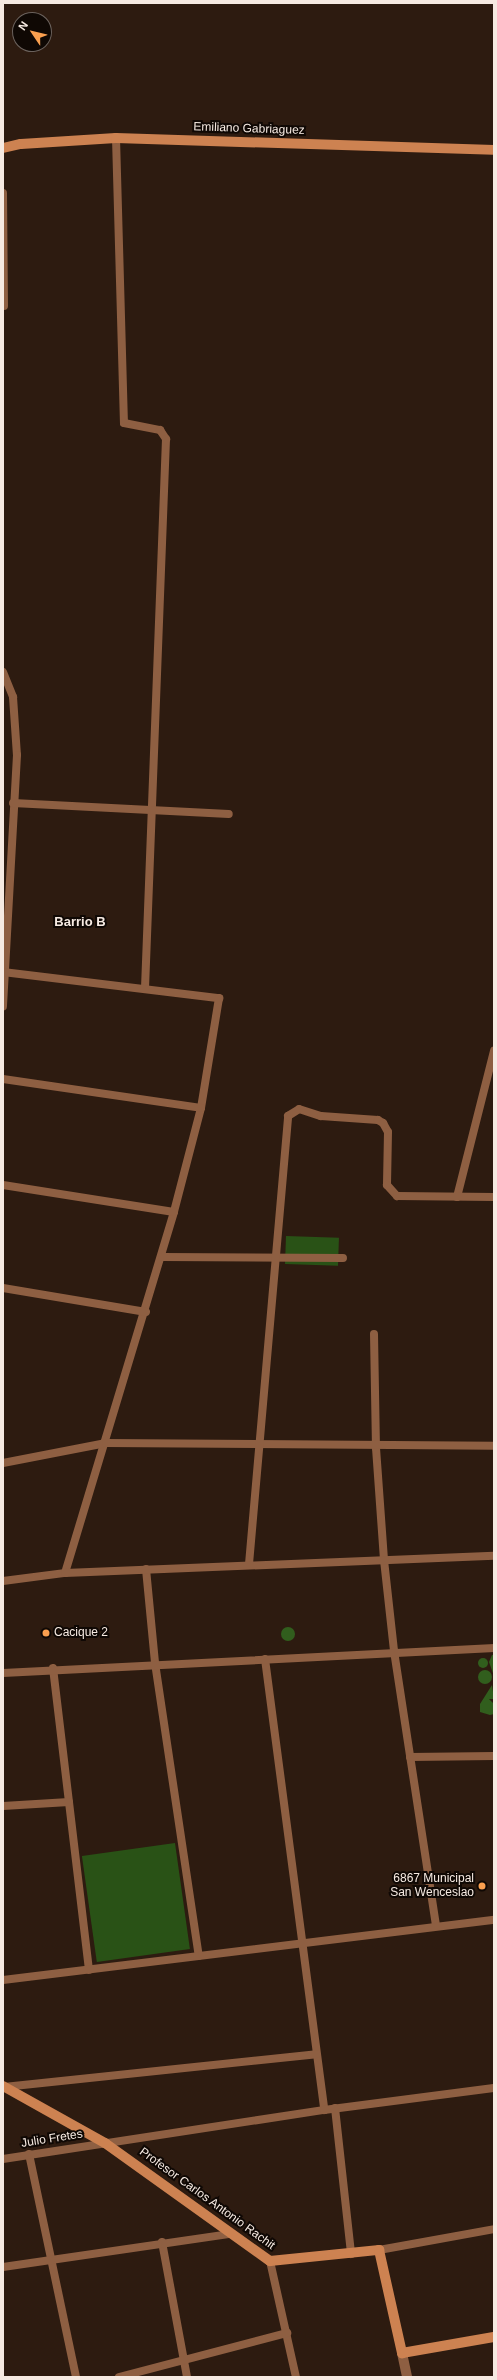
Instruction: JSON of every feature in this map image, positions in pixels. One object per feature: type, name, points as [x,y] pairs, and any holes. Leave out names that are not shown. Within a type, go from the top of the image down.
[{"type":"main road","name":"Emiliano Gabriaguez","points":[[3,148],[28,143],[116,138],[494,150]]},
{"type":"main road","name":"Profesor Carlos Antonio Rachit","points":[[3,2087],[105,2143],[229,2234],[270,2261],[380,2250]]},
{"type":"main road","points":[[380,2250],[402,2353],[494,2337]]},
{"type":"street","points":[[116,138],[124,423],[160,430],[166,439],[145,987]]},
{"type":"street","points":[[3,193],[4,306]]},
{"type":"street","points":[[3,672],[10,685],[15,722],[14,803],[3,1007]]},
{"type":"street","points":[[14,803],[151,812],[229,814]]},
{"type":"street","points":[[4,973],[145,987],[218,998],[201,1108],[174,1212],[146,1312],[65,1573]]},
{"type":"street","points":[[457,1197],[494,1051]]},
{"type":"street","points":[[3,1079],[201,1108]]},
{"type":"street","points":[[249,1564],[273,1256],[286,1119],[299,1109],[321,1116],[378,1120],[388,1132],[390,1192],[397,1196],[494,1197]]},
{"type":"street","points":[[3,1185],[174,1212]]},
{"type":"street","points":[[162,1257],[273,1256],[343,1258]]},
{"type":"street","points":[[3,1288],[146,1312]]},
{"type":"street","points":[[374,1334],[376,1448],[384,1560],[394,1650],[436,1924]]},
{"type":"street","points":[[3,1463],[106,1443],[258,1442],[376,1448],[494,1446]]},
{"type":"street","points":[[3,1581],[65,1573],[249,1564],[494,1556]]},
{"type":"street","points":[[146,1569],[155,1663],[199,1956]]},
{"type":"street","points":[[3,1672],[394,1650],[494,1648]]},
{"type":"street","points":[[265,1658],[324,2110]]},
{"type":"street","points":[[53,1668],[89,1970]]},
{"type":"street","points":[[410,1757],[494,1756]]},
{"type":"street","points":[[3,1806],[69,1802]]},
{"type":"street","points":[[3,1980],[302,1943],[436,1924],[494,1920]]},
{"type":"street","points":[[3,2087],[316,2054]]},
{"type":"street","name":"Julio Fretes","points":[[3,2159],[335,2108],[494,2088]]},
{"type":"street","points":[[335,2108],[351,2254]]},
{"type":"street","points":[[29,2154],[53,2260],[76,2377]]},
{"type":"street","points":[[380,2250],[494,2229]]},
{"type":"street","points":[[3,2267],[162,2242],[229,2234]]},
{"type":"street","points":[[162,2242],[186,2377]]},
{"type":"street","points":[[270,2261],[296,2377]]},
{"type":"street","points":[[119,2377],[182,2358],[287,2333]]},
{"type":"street","points":[[402,2353],[407,2377]]},
{"type":"green space","points":[[286,1236],[339,1238],[338,1266],[285,1264]]},
{"type":"green space","points":[[288,1627],[293,1629],[295,1634],[293,1639],[288,1641],[283,1639],[281,1634],[283,1629]]},
{"type":"green space","points":[[492,1655],[494,1655],[494,1676],[489,1662]]},
{"type":"green space","points":[[481,1658],[485,1658],[487,1659],[487,1667],[481,1668],[478,1665],[478,1661]]},
{"type":"green space","points":[[482,1670],[488,1670],[492,1674],[492,1680],[488,1684],[482,1684],[478,1680],[478,1674]]},
{"type":"green space","points":[[492,1685],[494,1699],[489,1699],[493,1703],[494,1714],[490,1715],[480,1712],[480,1704]]},
{"type":"green space","points":[[175,1843],[190,1949],[97,1962],[82,1856]]},
{"type":"place","name":"Cacique 2","points":[[46,1633]]},
{"type":"place","name":"6867 Municipal San Wenceslao","points":[[482,1886]]},
{"type":"district","name":"Barrio B","points":[[80,922]]}]
